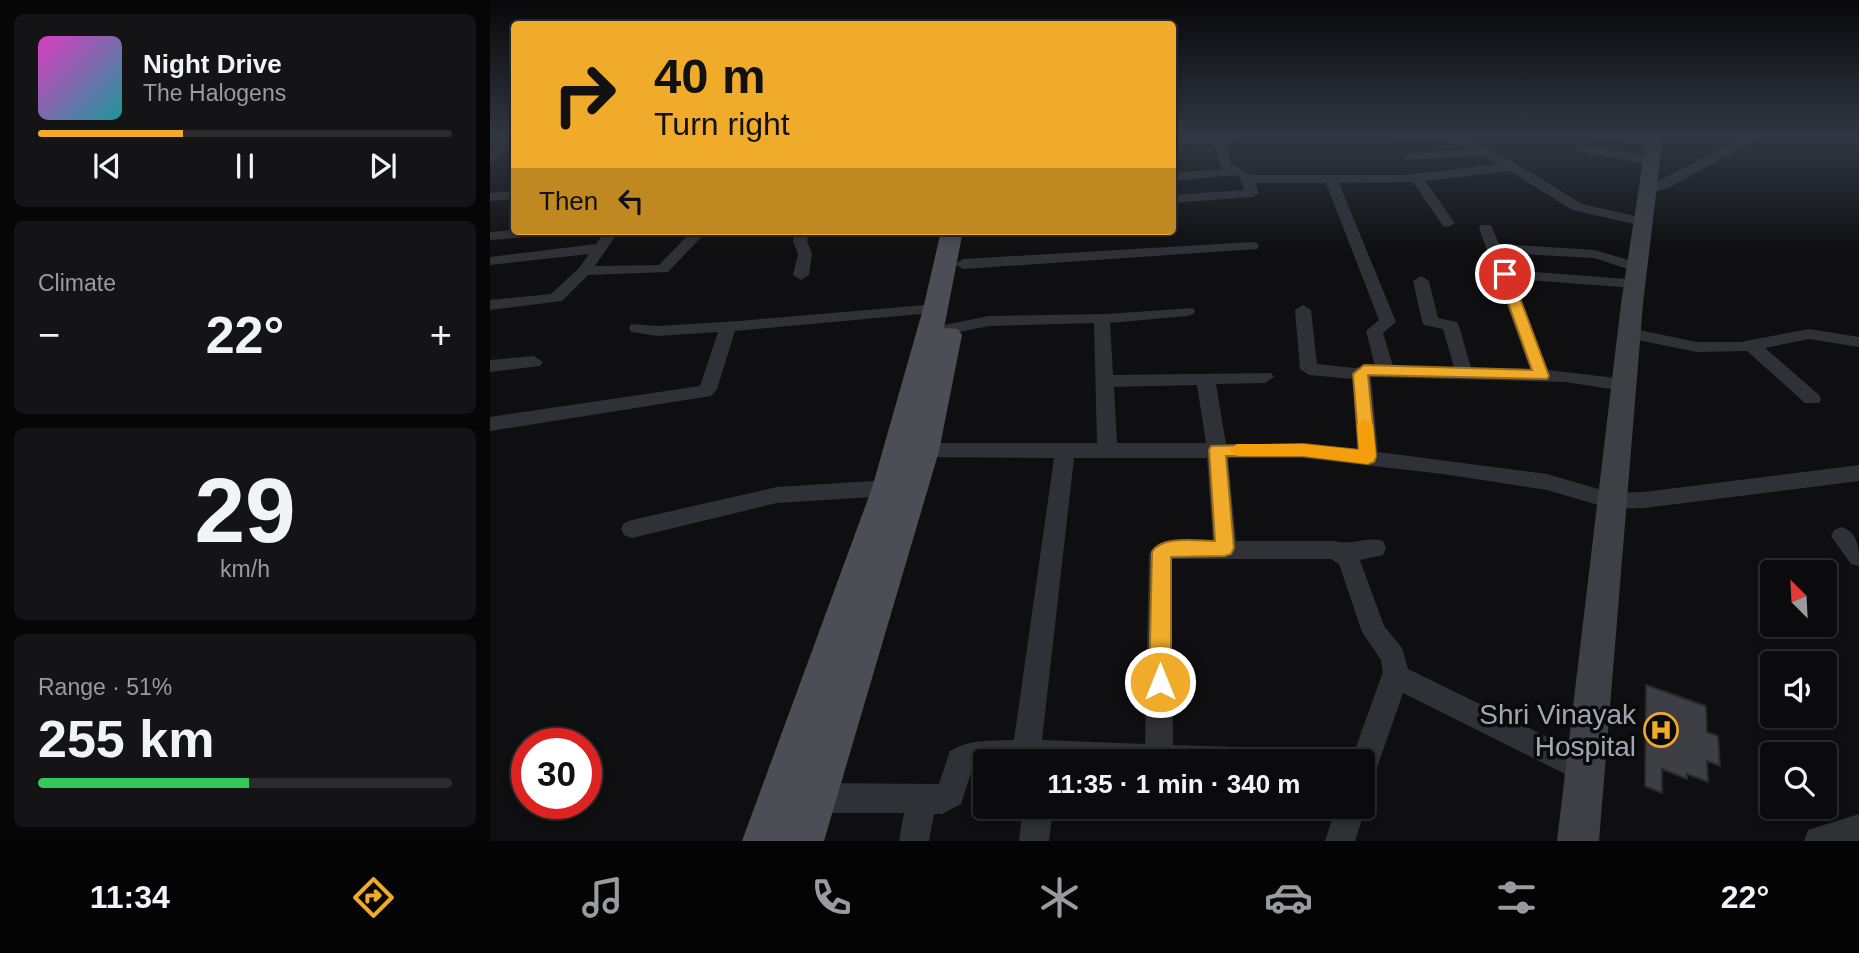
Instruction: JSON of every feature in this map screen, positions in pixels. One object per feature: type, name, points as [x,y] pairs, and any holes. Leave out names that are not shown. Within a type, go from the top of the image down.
[{"type":"main road","points":[[1578,841],[1629,333],[1649,174]]},
{"type":"main road","points":[[943,319],[952,235]]},
{"type":"main road","points":[[800,841],[911,450],[943,319],[963,264],[968,235]]},
{"type":"main road","points":[[766,841],[888,488],[911,450]]},
{"type":"street","points":[[1176,177],[1206,174]]},
{"type":"street","points":[[1245,174],[1331,180],[1417,178],[1449,174]]},
{"type":"street","points":[[1524,174],[1577,207],[1643,222]]},
{"type":"street","points":[[1647,190],[1684,174]]},
{"type":"street","points":[[1176,199],[1249,195],[1252,191],[1249,175]]},
{"type":"street","points":[[1417,178],[1448,223]]},
{"type":"street","points":[[1331,180],[1388,322],[1374,328],[1386,371]]},
{"type":"street","points":[[490,197],[511,195]]},
{"type":"street","points":[[495,236],[511,222]]},
{"type":"street","points":[[1486,228],[1541,376]]},
{"type":"street","points":[[490,305],[556,298],[584,271],[609,235]]},
{"type":"street","points":[[584,271],[663,269],[696,235]]},
{"type":"street","points":[[801,235],[800,241],[805,254],[801,275]]},
{"type":"street","points":[[963,264],[1252,246]]},
{"type":"street","points":[[490,261],[599,248]]},
{"type":"street","points":[[1494,248],[1595,254],[1636,275]]},
{"type":"street","points":[[1505,274],[1636,275]]},
{"type":"street","points":[[1421,281],[1430,321],[1451,326],[1464,373]]},
{"type":"street","points":[[1303,310],[1309,369],[1360,374],[1364,370],[1565,376],[1624,385]]},
{"type":"street","points":[[637,328],[658,331],[943,319],[989,321],[1104,318],[1187,311]]},
{"type":"street","points":[[1104,318],[1101,322],[1107,451]]},
{"type":"street","points":[[490,424],[704,392],[708,389],[728,327]]},
{"type":"street","points":[[1629,333],[1697,347],[1740,347],[1809,334],[1859,342]]},
{"type":"street","points":[[1751,345],[1812,399]]},
{"type":"street","points":[[490,366],[534,362]]},
{"type":"street","points":[[1360,374],[1368,457]]},
{"type":"street","points":[[1104,381],[1265,377]]},
{"type":"street","points":[[1207,378],[1206,389],[1217,450],[1225,548]]},
{"type":"street","points":[[911,450],[1303,450],[1443,466],[1547,482],[1612,501],[1644,500],[1859,474]]},
{"type":"street","points":[[1040,749],[1065,451]]},
{"type":"street","points":[[632,529],[777,495],[888,488]]},
{"type":"street","points":[[1842,536],[1859,558]]},
{"type":"street","points":[[1159,749],[1160,555],[1166,550],[1225,548],[1335,550],[1343,553],[1348,558],[1374,632],[1393,656],[1397,679]]},
{"type":"street","points":[[1343,553],[1375,548]]},
{"type":"street","points":[[1370,749],[1392,681],[1397,679],[1405,680],[1585,770]]},
{"type":"street","points":[[813,798],[942,799],[951,794],[960,761],[963,758],[973,758]]},
{"type":"street","points":[[914,841],[922,799]]},
{"type":"street","points":[[1034,841],[1037,819]]},
{"type":"street","points":[[1340,841],[1347,819]]},
{"type":"street","points":[[1819,841],[1859,829]]},
{"type":"building","points":[[1646,685],[1706,706],[1707,732],[1718,736],[1720,766],[1707,761],[1708,782],[1687,774],[1687,779],[1662,769],[1662,793],[1645,786]]},
{"type":"slow traffic","points":[[1237,450],[1303,450],[1368,457],[1365,425]]},
{"type":"place","name":"Shri Vinayak Hospital","points":[[1661,730]]},
{"type":"route","points":[[1160,682],[1160,555],[1164,550],[1225,548],[1217,450],[1303,450],[1368,457],[1360,374],[1364,370],[1541,376],[1505,274]]}]
